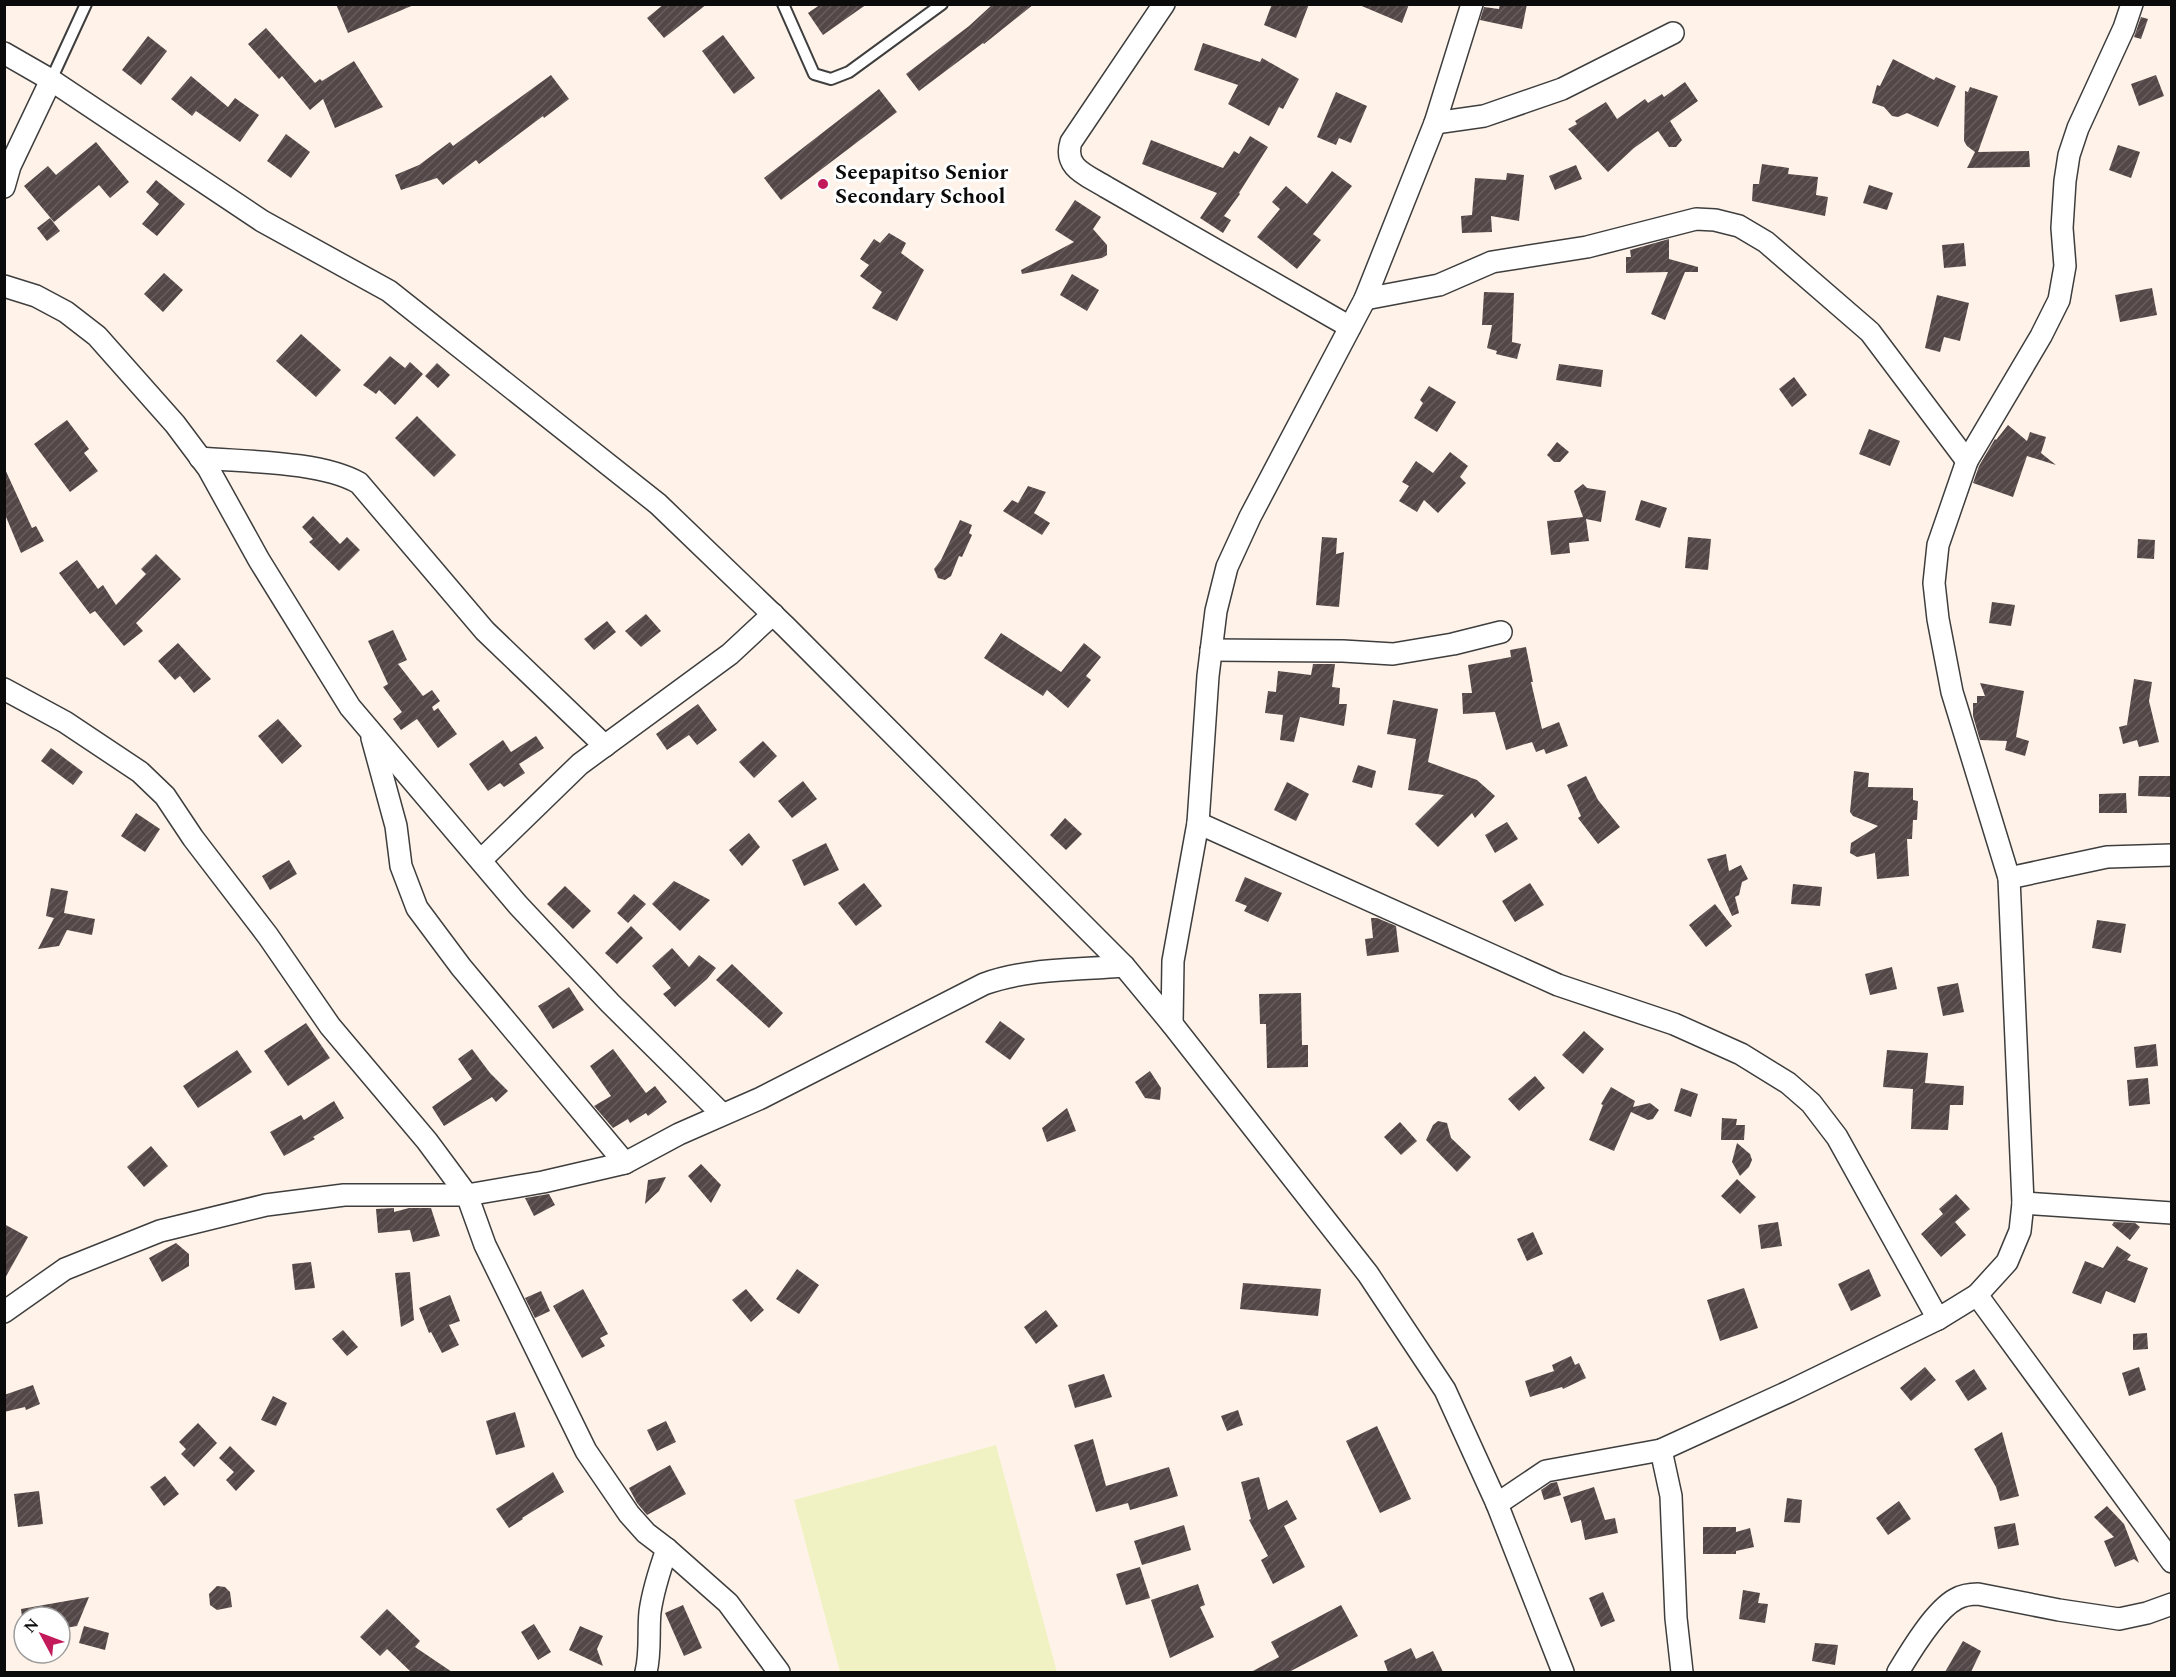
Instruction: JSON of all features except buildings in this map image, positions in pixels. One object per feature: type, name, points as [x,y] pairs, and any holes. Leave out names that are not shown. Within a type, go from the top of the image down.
[{"type":"street","points":[[1164,4],[1071,142],[1067,153],[1071,164],[1106,187],[1350,327]]},
{"type":"street","points":[[1172,1024],[1173,961],[1198,823],[1211,650],[1216,611],[1227,567],[1250,518],[1365,299],[1435,123],[1472,4]]},
{"type":"street","points":[[1497,1504],[1546,1471],[1661,1450],[1790,1391],[1938,1319],[1977,1295],[2007,1262],[2020,1231],[2023,1203],[2009,878],[1952,692],[1938,619],[1934,582],[1938,545],[1967,461],[2041,336],[2059,300],[2065,266],[2062,228],[2068,155],[2124,28],[2132,4]]},
{"type":"street","points":[[1435,123],[1484,116],[1562,89],[1673,33]]},
{"type":"street","points":[[4,53],[51,80],[262,221],[389,291],[658,504],[773,614],[1124,966],[1368,1274],[1445,1390],[1497,1504],[1563,1672]]},
{"type":"street","points":[[4,187],[10,166],[51,80]]},
{"type":"street","points":[[1365,299],[1439,285],[1492,262],[1587,247],[1696,219],[1739,226],[1766,242],[1870,332],[1967,461]]},
{"type":"street","points":[[4,286],[36,296],[66,312],[97,336],[175,424],[208,468],[259,560],[350,707],[518,905],[610,1003],[722,1114]]},
{"type":"street","points":[[200,458],[316,468],[344,474],[359,483],[485,632],[605,746]]},
{"type":"street","points":[[481,860],[580,764],[730,654],[773,614]]},
{"type":"street","points":[[1211,650],[1343,651],[1393,654],[1502,632]]},
{"type":"street","points":[[4,689],[65,722],[140,772],[155,785],[229,887],[268,936],[330,1026],[427,1141],[466,1195],[485,1245],[586,1450],[629,1514],[645,1533],[667,1548],[728,1603],[779,1672]]},
{"type":"street","points":[[370,731],[396,826],[401,866],[417,908],[461,968],[625,1163]]},
{"type":"street","points":[[1198,823],[1558,985],[1674,1024],[1741,1054],[1788,1083],[1811,1103],[1837,1137],[1938,1319]]},
{"type":"street","points":[[2009,878],[2107,857],[2172,855]]},
{"type":"street","points":[[4,1312],[65,1269],[170,1229],[266,1205],[345,1195],[466,1195],[543,1182],[625,1163],[722,1114],[760,1098],[984,984],[1006,976],[1124,966]]},
{"type":"street","points":[[2023,1203],[2172,1213]]},
{"type":"street","points":[[1977,1295],[2172,1562]]},
{"type":"street","points":[[1661,1450],[1671,1496],[1676,1618],[1682,1672]]},
{"type":"street","points":[[646,1672],[650,1659],[650,1613],[667,1548]]},
{"type":"street","points":[[1898,1672],[1912,1648],[1942,1610],[1954,1600],[1965,1595],[1978,1594],[2119,1619],[2147,1613],[2172,1604]]},
{"type":"lane","points":[[51,80],[86,4]]},
{"type":"lane","points":[[783,4],[814,74],[831,79],[849,72],[942,4]]},
{"type":"green space","points":[[996,1445],[1057,1672],[840,1672],[794,1500]]},
{"type":"place","name":"Seepapitso Senior Secondary School","points":[[823,184]]}]
